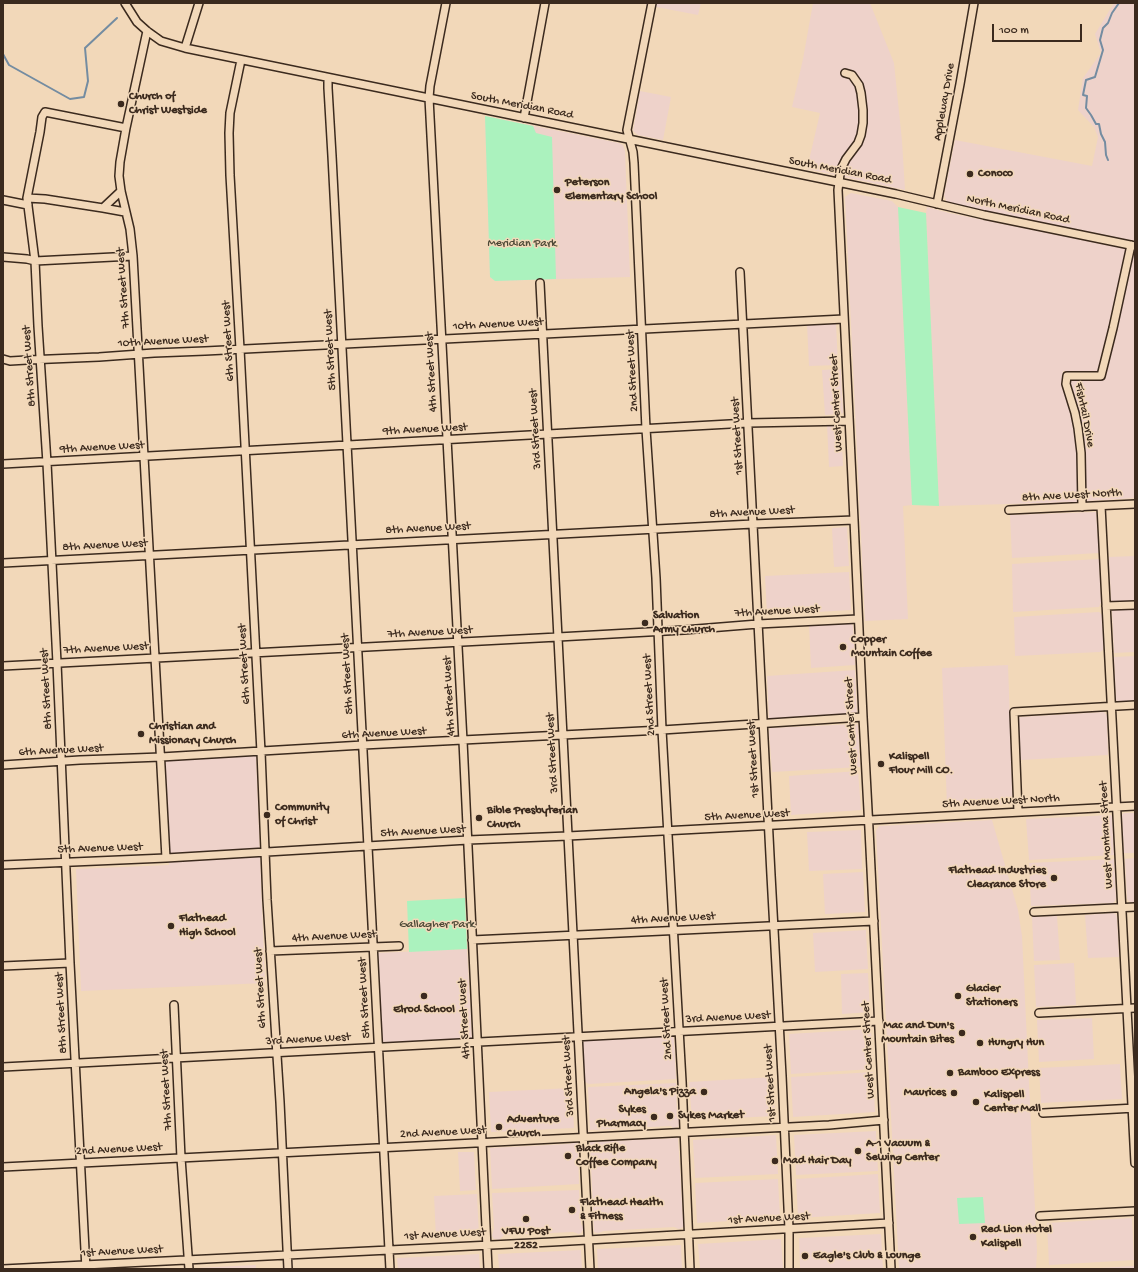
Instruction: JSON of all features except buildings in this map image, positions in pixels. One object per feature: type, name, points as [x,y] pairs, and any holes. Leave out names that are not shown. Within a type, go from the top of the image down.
[{"type":"street","name":"South Meridian Road","points":[[125,3],[137,22],[147,32],[161,41],[185,48],[896,194]]},
{"type":"street","points":[[185,48],[199,3]]},
{"type":"street","name":"4th Street West","points":[[446,3],[429,98],[468,840],[488,1269]]},
{"type":"street","points":[[524,118],[546,3]]},
{"type":"street","name":"2nd Street West","points":[[652,3],[627,130],[633,152],[634,164],[646,429],[674,930],[690,1269]]},
{"type":"street","name":"Appleway Drive","points":[[937,204],[974,3]]},
{"type":"street","name":"7th Street West","points":[[147,32],[126,128],[119,176],[120,191],[130,229],[134,256],[166,858]]},
{"type":"street","name":"6th Street West","points":[[241,60],[232,102],[228,132],[246,452],[270,951],[288,1269]]},
{"type":"street","name":"West Center Street","points":[[845,73],[852,75],[859,85],[863,101],[863,123],[858,143],[846,159],[840,174],[838,190],[891,1269]]},
{"type":"street","name":"5th Street West","points":[[328,78],[390,1269]]},
{"type":"street","name":"8th Street West","points":[[86,1267],[70,963],[62,762],[47,462],[35,261],[28,202],[42,117],[45,112],[126,128]]},
{"type":"street","points":[[103,208],[120,191]]},
{"type":"street","name":"North Meridian Road","points":[[896,194],[991,217],[1133,245]]},
{"type":"street","points":[[3,200],[28,202],[45,198],[126,212]]},
{"type":"street","name":"Fishtail Drive","points":[[1082,507],[1081,453],[1076,413],[1066,384],[1067,376],[1101,376],[1133,245]]},
{"type":"street","points":[[3,258],[27,258],[35,261],[134,256]]},
{"type":"street","name":"1st Street West","points":[[740,272],[744,324],[784,1127],[789,1229],[789,1269]]},
{"type":"street","name":"3rd Street West","points":[[540,283],[590,1269]]},
{"type":"street","name":"10th Avenue West","points":[[6,360],[40,360],[642,328],[844,319]]},
{"type":"street","name":"9th Avenue West","points":[[3,464],[246,452],[748,423],[849,421]]},
{"type":"street","name":"8th Ave West North","points":[[1009,510],[1135,504]]},
{"type":"street","name":"West Montana Street","points":[[1101,506],[1127,1008],[1134,1108],[1135,1163]]},
{"type":"street","name":"8th Avenue West","points":[[3,563],[352,544],[854,520]]},
{"type":"street","points":[[1106,606],[1135,604]]},
{"type":"street","name":"7th Avenue West","points":[[3,666],[558,637],[858,619]]},
{"type":"street","points":[[1018,812],[1014,712],[1135,705]]},
{"type":"street","name":"6th Avenue West","points":[[3,765],[662,730],[863,717]]},
{"type":"street","name":"5th Avenue West North","points":[[869,820],[1135,806]]},
{"type":"street","name":"5th Avenue West","points":[[3,865],[166,858],[468,840],[869,820]]},
{"type":"street","points":[[1034,912],[1122,908],[1135,906]]},
{"type":"street","name":"4th Avenue West","points":[[472,940],[874,921]]},
{"type":"street","name":"4th Avenue West","points":[[270,951],[399,946]]},
{"type":"street","points":[[3,966],[70,963]]},
{"type":"street","name":"7th Street West","points":[[174,1005],[178,1107],[189,1269]]},
{"type":"street","points":[[1039,1013],[1135,1008]]},
{"type":"street","name":"3rd Avenue West","points":[[3,1067],[878,1021]]},
{"type":"street","points":[[1043,1113],[1134,1108]]},
{"type":"street","name":"2nd Avenue West","points":[[3,1166],[784,1127],[884,1120]]},
{"type":"street","points":[[1040,1216],[1135,1212]]},
{"type":"street","name":"1st Avenue West","points":[[3,1269],[86,1267],[188,1259],[589,1240],[889,1223]]},
{"type":"shaded area","points":[[646,3],[701,3],[698,15],[646,5]]},
{"type":"shaded area","points":[[813,3],[870,3],[894,63],[902,141],[905,190],[807,169],[820,113],[792,107],[803,59]]},
{"type":"shaded area","points":[[1114,3],[1135,3],[1135,241],[947,203],[944,195],[955,140],[1092,166],[1098,137],[1094,127],[1078,110],[1083,78],[1101,53],[1095,34]]},
{"type":"shaded area","points":[[640,91],[671,97],[663,140],[638,135],[633,131]]},
{"type":"shaded area","name":"Peterson Elementary School","points":[[485,116],[623,145],[625,151],[630,277],[495,281],[490,277]]},
{"type":"shaded area","points":[[851,193],[892,201],[898,207],[912,505],[903,506],[908,619],[865,621],[845,197]]},
{"type":"shaded area","points":[[927,207],[949,213],[1126,249],[1111,327],[1099,372],[1063,371],[1062,385],[1075,429],[1078,502],[939,506],[926,213]]},
{"type":"shaded area","points":[[1133,250],[1135,250],[1135,498],[1085,501],[1084,453],[1078,412],[1070,383],[1073,378],[1103,380],[1129,277]]},
{"type":"shaded area","points":[[836,323],[838,365],[809,366],[807,324]]},
{"type":"shaded area","points":[[841,369],[843,413],[825,415],[822,370]]},
{"type":"shaded area","points":[[841,423],[843,466],[829,467],[827,424]]},
{"type":"shaded area","points":[[1096,512],[1099,553],[1012,558],[1010,515]]},
{"type":"shaded area","points":[[847,527],[849,566],[834,567],[832,528]]},
{"type":"shaded area","points":[[1135,556],[1135,601],[1113,602],[1111,600],[1109,557]]},
{"type":"shaded area","points":[[1099,559],[1101,602],[1099,607],[1013,612],[1012,564]]},
{"type":"shaded area","points":[[849,572],[851,610],[767,615],[765,576]]},
{"type":"shaded area","points":[[1135,608],[1135,652],[1114,653],[1112,610]]},
{"type":"shaded area","points":[[1099,612],[1102,615],[1104,645],[1103,650],[1100,652],[1015,656],[1014,617]]},
{"type":"shaded area","points":[[851,623],[853,626],[855,665],[811,668],[809,625]]},
{"type":"shaded area","points":[[1135,656],[1135,701],[1117,701],[1114,657]]},
{"type":"shaded area","points":[[1008,665],[1013,804],[947,807],[942,668]]},
{"type":"shaded area","points":[[855,670],[857,714],[769,719],[767,676]]},
{"type":"shaded area","points":[[1104,712],[1107,715],[1108,755],[1020,759],[1017,720],[1020,717]]},
{"type":"shaded area","points":[[857,724],[860,767],[772,772],[770,728]]},
{"type":"shaded area","name":"Flathead High School","points":[[256,756],[265,983],[81,991],[76,869],[169,865],[165,760]]},
{"type":"shaded area","points":[[858,771],[861,810],[791,815],[789,776]]},
{"type":"shaded area","points":[[1124,813],[1135,813],[1135,853],[1124,853],[1122,815]]},
{"type":"shaded area","points":[[1111,815],[1114,855],[1029,860],[1026,819]]},
{"type":"shaded area","points":[[992,820],[1018,910],[1022,936],[1037,1251],[1036,1269],[899,1269],[876,831],[879,826]]},
{"type":"shaded area","points":[[861,830],[862,869],[809,871],[807,832]]},
{"type":"shaded area","points":[[1135,858],[1135,902],[1130,902],[1127,899],[1125,859]]},
{"type":"shaded area","points":[[1114,859],[1116,898],[1113,903],[1031,906],[1029,863]]},
{"type":"shaded area","points":[[863,872],[865,912],[825,914],[823,874]]},
{"type":"shaded area","points":[[1116,914],[1117,918],[1119,957],[1088,958],[1085,915]]},
{"type":"shaded area","points":[[1057,916],[1060,960],[1034,961],[1032,917]]},
{"type":"shaded area","points":[[866,930],[868,969],[815,972],[813,933]]},
{"type":"shaded area","name":"Elrod School","points":[[467,949],[472,1039],[381,1044],[377,953]]},
{"type":"shaded area","points":[[1074,963],[1076,1005],[1036,1007],[1034,965]]},
{"type":"shaded area","points":[[868,973],[870,1012],[842,1014],[841,974]]},
{"type":"shaded area","points":[[1092,1018],[1094,1059],[1039,1062],[1037,1020]]},
{"type":"shaded area","points":[[871,1029],[873,1069],[791,1074],[789,1034]]},
{"type":"shaded area","points":[[671,1035],[674,1039],[676,1079],[589,1084],[585,1082],[583,1043],[587,1039]]},
{"type":"shaded area","points":[[1120,1064],[1122,1099],[1041,1103],[1039,1068]]},
{"type":"shaded area","points":[[873,1072],[875,1112],[793,1117],[791,1077]]},
{"type":"shaded area","points":[[773,1077],[775,1116],[692,1120],[689,1082]]},
{"type":"shaded area","points":[[676,1083],[677,1118],[680,1119],[678,1127],[673,1128],[671,1126],[590,1130],[588,1087]]},
{"type":"shaded area","points":[[572,1088],[574,1128],[491,1132],[489,1092]]},
{"type":"shaded area","points":[[876,1131],[878,1171],[796,1175],[794,1135]]},
{"type":"shaded area","points":[[776,1135],[778,1174],[695,1178],[693,1140]]},
{"type":"shaded area","points":[[678,1138],[683,1219],[685,1221],[685,1225],[679,1229],[674,1227],[604,1231],[598,1233],[594,1232],[590,1142]]},
{"type":"shaded area","points":[[574,1141],[579,1144],[579,1184],[492,1189],[490,1148],[570,1144]]},
{"type":"shaded area","points":[[458,1152],[474,1152],[476,1190],[460,1191]]},
{"type":"shaded area","points":[[878,1174],[880,1213],[798,1218],[796,1179]]},
{"type":"shaded area","points":[[778,1179],[780,1218],[697,1223],[695,1183]]},
{"type":"shaded area","points":[[579,1190],[581,1224],[584,1228],[581,1233],[579,1234],[573,1232],[504,1235],[499,1240],[494,1239],[492,1236],[494,1228],[492,1193]]},
{"type":"shaded area","points":[[477,1194],[479,1236],[436,1238],[434,1196]]},
{"type":"shaded area","points":[[1132,1218],[1134,1260],[1049,1265],[1047,1223]]},
{"type":"shaded area","points":[[881,1234],[883,1269],[800,1269],[799,1238]]},
{"type":"shaded area","points":[[781,1239],[783,1269],[700,1269],[698,1244]]},
{"type":"shaded area","points":[[681,1245],[682,1269],[598,1269],[597,1249]]},
{"type":"shaded area","points":[[581,1250],[582,1269],[499,1269],[498,1254]]},
{"type":"shaded area","points":[[479,1254],[480,1269],[398,1269],[397,1258]]},
{"type":"shaded area","points":[[256,1265],[256,1269],[196,1269],[196,1268]]},
{"type":"shaded area","points":[[1134,1266],[1134,1269],[1072,1269],[1099,1268]]},
{"type":"green space","name":"Meridian Park","points":[[485,116],[533,126],[536,133],[552,137],[556,279],[495,281],[490,277]]},
{"type":"green space","points":[[898,207],[926,213],[939,506],[912,505]]},
{"type":"green space","name":"Gallagher Park","points":[[465,898],[467,949],[409,952],[407,901]]},
{"type":"green space","points":[[983,1197],[985,1223],[959,1224],[957,1198]]},
{"type":"waterway","points":[[1108,160],[1105,142],[1101,134],[1099,124],[1096,124],[1086,108],[1087,96],[1083,95],[1086,80],[1095,77],[1103,50],[1100,40],[1103,28],[1108,23],[1112,13],[1119,3]]},
{"type":"waterway","points":[[3,54],[9,65],[70,99],[84,97],[88,81],[85,48],[117,18]]},
{"type":"place","name":"Church of Christ Westside","points":[[121,104]]},
{"type":"place","name":"Conoco","points":[[970,174]]},
{"type":"place","name":"Peterson Elementary School","points":[[557,190]]},
{"type":"place","name":"Salvation Army Church","points":[[645,623]]},
{"type":"place","name":"Copper Mountain Coffee","points":[[843,647]]},
{"type":"place","name":"Christian and Missionary Church","points":[[141,734]]},
{"type":"place","name":"Kalispell Flour Mill CO.","points":[[881,764]]},
{"type":"place","name":"Community of Christ","points":[[267,815]]},
{"type":"place","name":"Bible Presbyterian Church","points":[[479,818]]},
{"type":"place","name":"Flathead Industries Clearance Store","points":[[1054,878]]},
{"type":"place","name":"Flathead High School","points":[[171,926]]},
{"type":"place","name":"Elrod School","points":[[424,996]]},
{"type":"place","name":"Glacier Stationers","points":[[958,996]]},
{"type":"place","name":"Mac and Dun's Mountain Bites","points":[[962,1033]]},
{"type":"place","name":"Hungry Hun","points":[[980,1043]]},
{"type":"place","name":"Bamboo Express","points":[[950,1073]]},
{"type":"place","name":"Angela's Pizza","points":[[704,1092]]},
{"type":"place","name":"Maurices","points":[[954,1093]]},
{"type":"place","name":"Kalispell Center Mall","points":[[976,1102]]},
{"type":"place","name":"Sykes Market","points":[[670,1116]]},
{"type":"place","name":"Sykes Pharmacy","points":[[654,1117]]},
{"type":"place","name":"Adventure Church","points":[[499,1127]]},
{"type":"place","name":"A-1 Vacuum & Sewing Center","points":[[858,1151]]},
{"type":"place","name":"Black Rifle Coffee Company","points":[[568,1156]]},
{"type":"place","name":"Mad Hair Day","points":[[775,1161]]},
{"type":"place","name":"Flathead Health & Fitness","points":[[572,1210]]},
{"type":"place","name":"VFW Post 2252","points":[[526,1219]]},
{"type":"place","name":"Red Lion Hotel Kalispell","points":[[973,1237]]},
{"type":"place","name":"Eagle's Club & Lounge","points":[[805,1256]]}]
